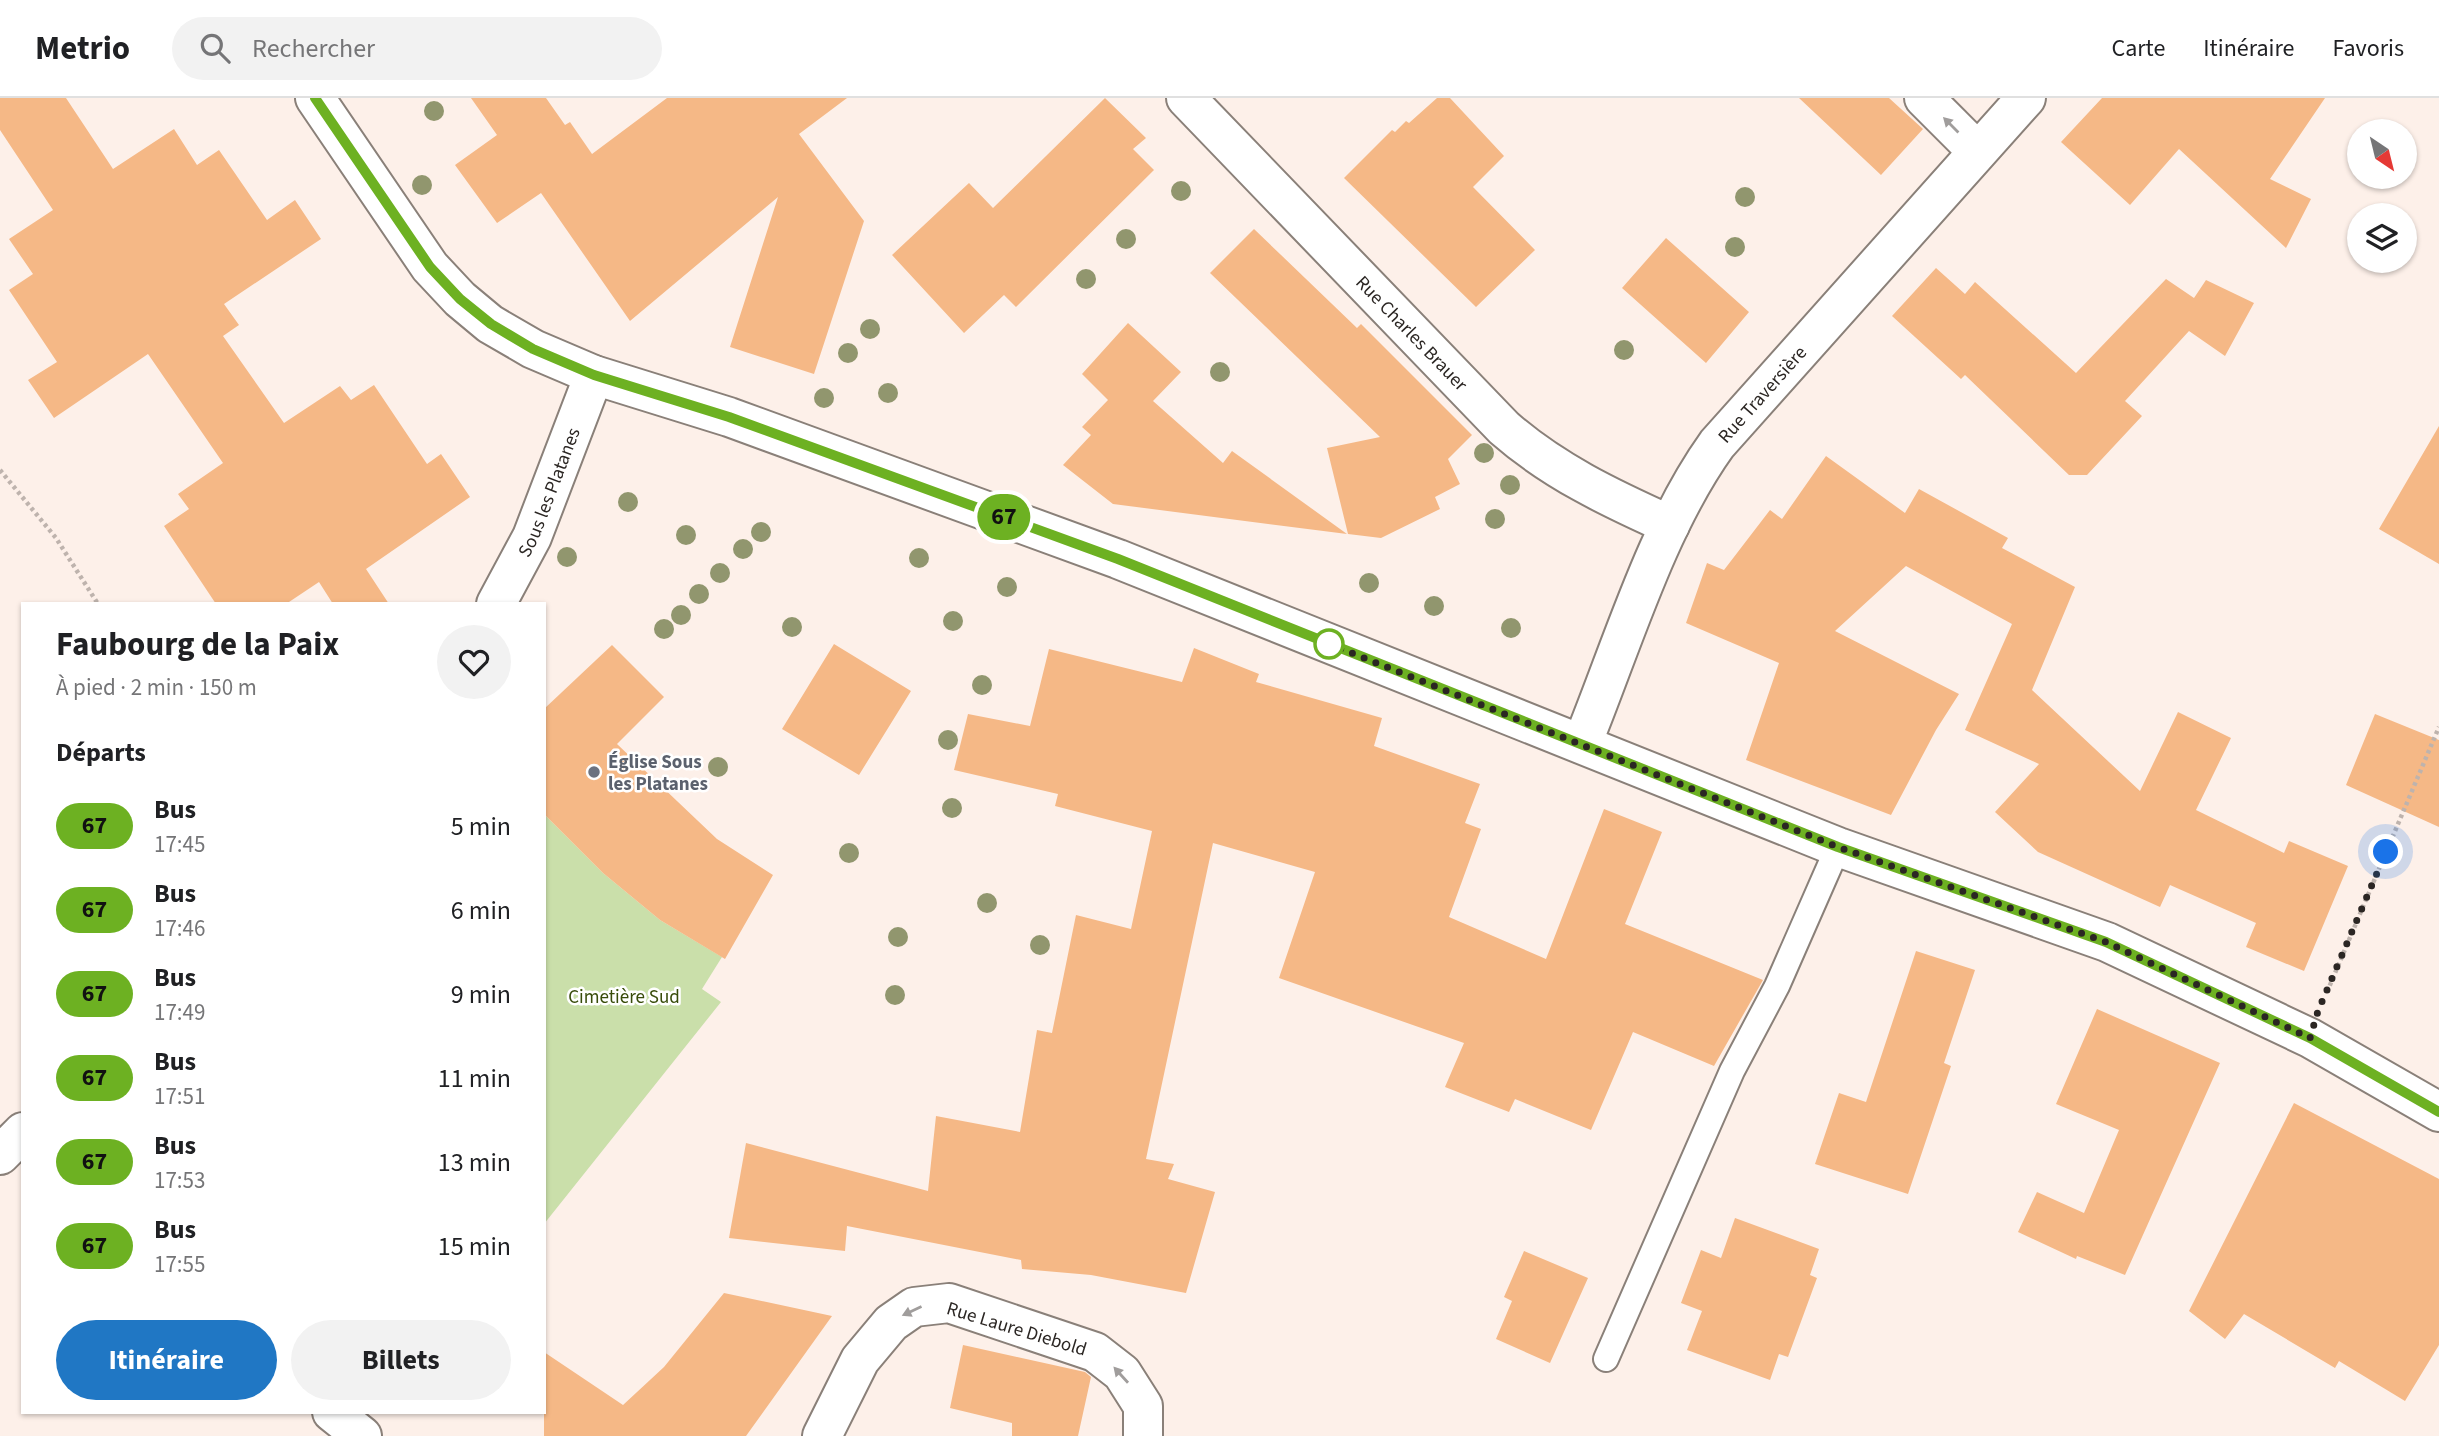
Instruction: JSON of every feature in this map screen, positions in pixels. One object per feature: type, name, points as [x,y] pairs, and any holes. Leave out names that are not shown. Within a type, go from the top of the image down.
[{"type":"street","points":[[315,98],[430,267],[460,299],[491,324],[533,349],[594,375],[729,417],[1118,559],[1838,847],[2106,942],[2310,1038],[2439,1112]]},
{"type":"street","name":"Rue Charles Brauer","points":[[1186,98],[1504,428],[1529,450],[1576,480],[1670,524]]},
{"type":"street","points":[[1924,98],[1977,151]]},
{"type":"street","name":"Rue Traversière","points":[[1582,744],[1670,524],[1699,469],[1717,444],[2026,98]]},
{"type":"street","name":"Sous les Platanes","points":[[497,602],[537,525],[594,375]]},
{"type":"street","name":"Rue Laure Diebold","points":[[821,1436],[860,1360],[891,1323],[914,1307],[948,1303],[1095,1352],[1122,1373],[1143,1406],[1143,1436]]},
{"type":"street","points":[[334,1414],[362,1436]]},
{"type":"lane","points":[[1606,1359],[1732,1071],[1777,986],[1838,847]]},
{"type":"path","points":[[0,470],[62,546],[98,602]]},
{"type":"path","points":[[2310,1038],[2318,1011],[2439,727]]},
{"type":"green space","name":"Cimetière Sud","points":[[546,816],[603,873],[660,920],[722,957],[702,989],[721,1002],[546,1221]]},
{"type":"building","points":[[0,98],[66,98],[113,169],[174,129],[197,165],[219,150],[267,220],[295,200],[321,239],[224,304],[239,325],[223,336],[284,423],[340,386],[351,400],[374,385],[427,464],[441,454],[470,497],[366,569],[388,602],[332,602],[319,582],[289,602],[215,602],[164,526],[189,509],[178,494],[223,463],[148,354],[54,418],[28,380],[57,362],[9,290],[33,274],[9,239],[53,210],[0,130]]},
{"type":"building","points":[[471,98],[546,98],[565,125],[570,122],[592,154],[667,98],[847,98],[799,134],[864,221],[814,374],[730,347],[778,197],[630,321],[541,193],[497,223],[455,165],[497,135]]},
{"type":"building","points":[[1105,98],[1146,138],[1133,149],[1154,170],[1016,307],[1004,295],[964,333],[892,255],[969,183],[993,208]]},
{"type":"building","points":[[1437,98],[1450,98],[1504,156],[1473,187],[1535,250],[1476,307],[1344,178],[1392,130],[1395,132],[1406,121],[1409,123]]},
{"type":"building","points":[[1799,98],[1889,98],[1923,129],[1881,175]]},
{"type":"building","points":[[2102,98],[2325,98],[2270,179],[2311,199],[2286,248],[2179,149],[2130,205],[2061,142]]},
{"type":"building","points":[[1254,229],[1357,328],[1361,324],[1472,435],[1448,459],[1460,484],[1435,497],[1440,509],[1381,538],[1348,534],[1327,448],[1380,437],[1210,273]]},
{"type":"building","points":[[1666,238],[1749,312],[1706,363],[1622,288]]},
{"type":"building","points":[[1936,268],[1965,294],[1975,282],[2076,373],[2166,279],[2194,298],[2206,280],[2254,303],[2225,356],[2189,331],[2125,401],[2142,416],[2087,475],[2069,475],[1965,375],[1961,379],[1892,316]]},
{"type":"building","points":[[1128,323],[1181,372],[1153,401],[1223,463],[1232,451],[1347,534],[1113,504],[1063,465],[1091,435],[1082,427],[1108,400],[1082,374]]},
{"type":"building","points":[[2439,426],[2439,564],[2379,529]]},
{"type":"building","points":[[1826,456],[1905,513],[1919,489],[2008,538],[2002,548],[2075,587],[2032,690],[2140,791],[2178,712],[2231,738],[2196,810],[2284,853],[2289,841],[2348,866],[2304,971],[2246,947],[2256,923],[2170,885],[2160,907],[2038,852],[1995,812],[2039,764],[1965,730],[2012,624],[1906,566],[1835,631],[1959,694],[1936,730],[1891,815],[1746,760],[1779,663],[1686,623],[1707,563],[1724,570],[1770,510],[1782,519]]},
{"type":"building","points":[[834,644],[911,691],[859,775],[782,729]]},
{"type":"building","points":[[612,645],[664,697],[617,744],[717,839],[773,875],[725,959],[660,920],[603,873],[546,816],[546,707]]},
{"type":"building","points":[[1194,648],[1259,674],[1256,682],[1382,718],[1374,746],[1480,784],[1465,823],[1481,829],[1449,917],[1546,959],[1604,809],[1662,832],[1625,924],[1763,980],[1714,1066],[1633,1032],[1591,1130],[1515,1099],[1509,1112],[1445,1087],[1464,1043],[1279,978],[1315,872],[1213,843],[1146,1159],[1174,1164],[1168,1179],[1215,1192],[1186,1293],[1091,1275],[1022,1269],[1021,1260],[847,1226],[845,1251],[729,1238],[746,1143],[928,1191],[936,1116],[1020,1132],[1037,1030],[1052,1033],[1076,915],[1131,929],[1152,831],[1055,806],[1058,794],[954,770],[968,714],[1030,726],[1049,649],[1182,682]]},
{"type":"building","points":[[2375,714],[2439,740],[2439,827],[2346,785]]},
{"type":"building","points":[[1916,951],[1975,970],[1944,1063],[1951,1066],[1908,1194],[1815,1164],[1839,1093],[1866,1102]]},
{"type":"building","points":[[2097,1009],[2220,1063],[2125,1275],[2077,1256],[2076,1259],[2018,1232],[2037,1192],[2084,1213],[2119,1130],[2056,1104]]},
{"type":"building","points":[[2294,1103],[2439,1179],[2439,1345],[2405,1401],[2339,1361],[2335,1368],[2244,1314],[2225,1339],[2189,1311]]},
{"type":"building","points":[[1735,1218],[1819,1249],[1810,1275],[1817,1278],[1788,1357],[1779,1354],[1770,1380],[1687,1350],[1702,1311],[1681,1303],[1701,1250],[1721,1258]]},
{"type":"building","points":[[1524,1251],[1588,1278],[1550,1363],[1496,1339],[1512,1301],[1504,1297]]},
{"type":"building","points":[[724,1293],[832,1316],[746,1436],[544,1436],[546,1353],[623,1405],[664,1367]]},
{"type":"building","points":[[963,1345],[1085,1372],[1091,1377],[1078,1436],[1012,1436],[1012,1423],[950,1408]]},
{"type":"bus line","name":"67","points":[[315,98],[430,267],[460,299],[491,324],[533,349],[594,375],[729,417],[1118,559],[1838,847],[2106,942],[2310,1038],[2439,1112]]},
{"type":"place","name":"Église Sous les Platanes","points":[[594,772]]},
{"type":"route","points":[[1329,644],[1838,847],[2106,942],[2310,1038],[2318,1011],[2386,852]]}]
